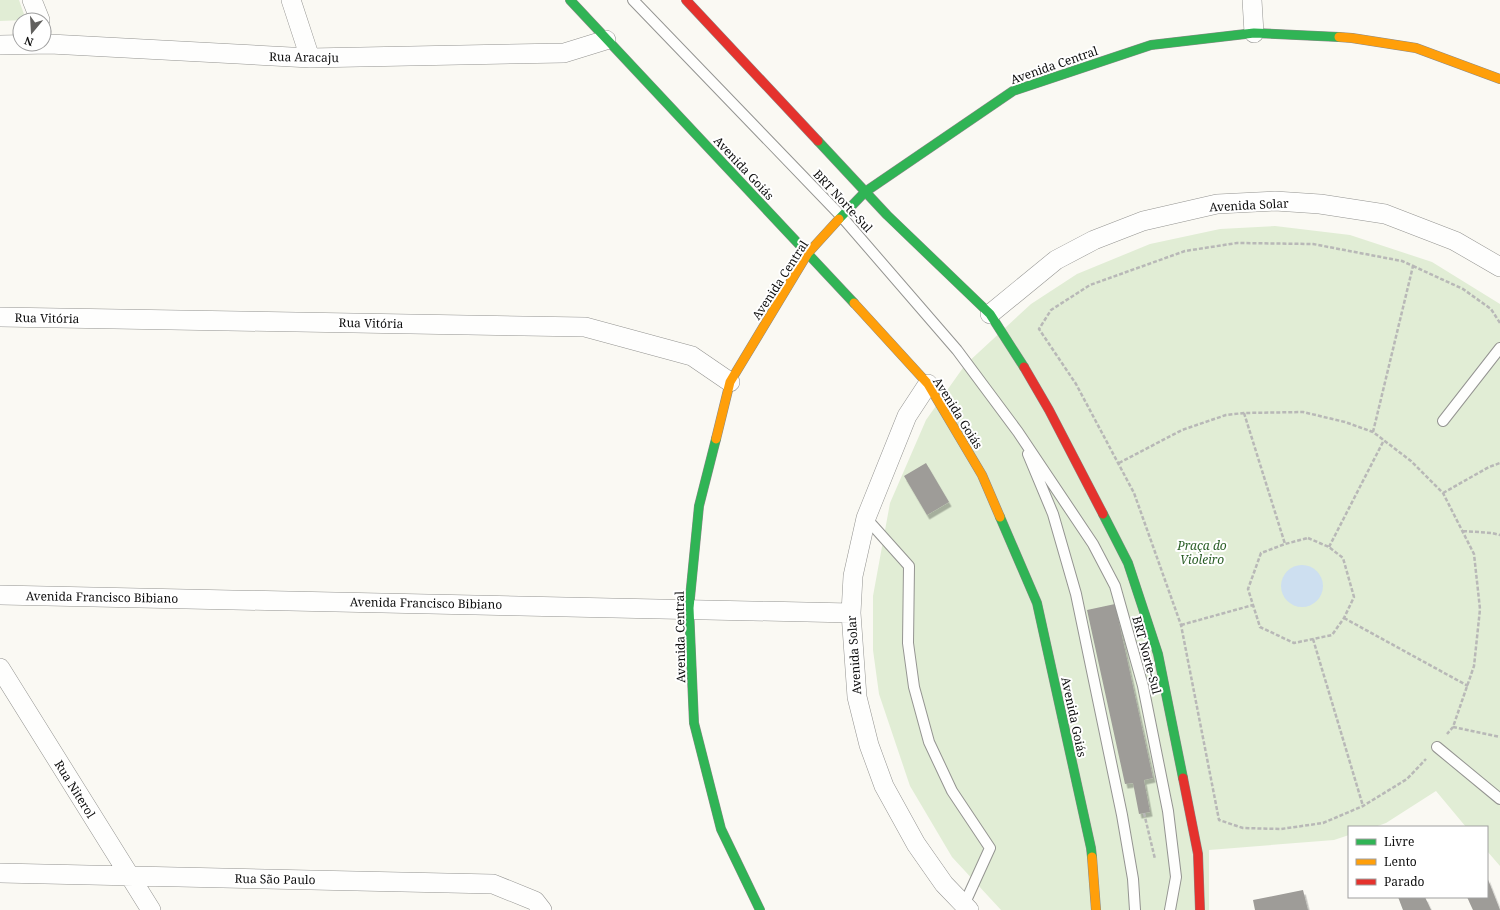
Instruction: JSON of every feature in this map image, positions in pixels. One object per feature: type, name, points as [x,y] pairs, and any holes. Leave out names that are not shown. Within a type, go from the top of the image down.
[{"type":"main road","name":"Avenida Goiás","points":[[570,0],[808,253],[928,384],[982,475],[1037,603],[1091,848],[1096,910]]},
{"type":"main road","points":[[686,0],[865,192],[990,314],[1013,348],[1049,410],[1128,563],[1158,654],[1198,854],[1200,910]]},
{"type":"main road","name":"Avenida Central","points":[[760,910],[721,829],[694,723],[689,608],[699,506],[730,382],[808,253],[865,192],[1014,90],[1151,44],[1254,33],[1352,38],[1416,48],[1500,79]]},
{"type":"street","points":[[32,0],[37,12]]},
{"type":"street","points":[[291,0],[310,58]]},
{"type":"street","points":[[1252,0],[1254,33]]},
{"type":"street","name":"Rua Aracaju","points":[[52,37],[310,58],[564,53],[606,40]]},
{"type":"street","name":"Rua Aracaju","points":[[0,45],[12,43]]},
{"type":"street","name":"Avenida Solar","points":[[990,314],[1056,260],[1094,240],[1143,221],[1217,204],[1275,201],[1320,204],[1385,214],[1455,241],[1500,267]]},
{"type":"street","name":"Rua Vitória","points":[[0,317],[584,327],[692,356],[730,382]]},
{"type":"street","name":"Avenida Solar","points":[[928,384],[907,416],[866,518],[853,576],[851,613],[857,697],[869,745],[884,786],[916,844],[944,884],[967,907]]},
{"type":"street","name":"Avenida Francisco Bibiano","points":[[0,595],[689,608],[851,613]]},
{"type":"street","name":"Rua Niterol","points":[[0,668],[151,910]]},
{"type":"street","name":"Rua São Paulo","points":[[0,873],[493,884],[535,901],[542,910]]},
{"type":"lane","name":"BRT Norte-Sul","points":[[633,0],[842,217],[957,350],[1018,432],[1093,544],[1115,586],[1143,686],[1168,811],[1176,877],[1170,910]]},
{"type":"lane","points":[[1443,421],[1500,348]]},
{"type":"lane","name":"BRT Norte-Sul","points":[[1018,432],[1053,514],[1076,594],[1122,815],[1132,879],[1135,910]]},
{"type":"lane","points":[[866,518],[909,566],[908,643],[914,687],[927,735],[952,791],[990,848],[967,907]]},
{"type":"lane","points":[[1437,747],[1500,799]]},
{"type":"path","points":[[1119,463],[1182,430],[1226,415],[1244,413],[1303,412],[1345,422],[1373,432],[1410,461],[1443,493],[1474,554],[1480,609],[1474,666],[1468,686],[1453,727],[1437,747],[1407,779],[1363,806],[1323,823],[1281,828],[1243,828],[1219,820],[1181,625],[1134,492],[1076,384],[1038,329],[1051,310],[1090,285],[1186,251],[1238,243],[1313,244],[1402,261],[1463,289],[1491,309],[1500,323]]},
{"type":"path","points":[[1373,432],[1413,266]]},
{"type":"path","points":[[1244,413],[1286,544]]},
{"type":"path","points":[[1329,547],[1384,440]]},
{"type":"path","points":[[1443,493],[1489,467],[1500,463]]},
{"type":"path","points":[[1462,531],[1500,535]]},
{"type":"path","points":[[1308,538],[1329,547],[1343,558],[1354,597],[1344,618],[1332,634],[1294,643],[1260,627],[1248,589],[1261,553],[1286,544],[1308,538]]},
{"type":"path","points":[[1181,625],[1253,605]]},
{"type":"path","points":[[1344,618],[1468,686]]},
{"type":"path","points":[[1313,639],[1363,806]]},
{"type":"path","points":[[1453,727],[1500,736]]},
{"type":"path","points":[[1144,813],[1156,864]]},
{"type":"green space","points":[[0,0],[19,0],[23,12],[12,12],[12,21],[0,21]]},
{"type":"green space","name":"Praça do Violeiro","points":[[1275,226],[1350,235],[1432,262],[1500,304],[1500,866],[1488,852],[1488,826],[1465,826],[1436,791],[1386,823],[1378,826],[1348,826],[1348,835],[1334,840],[1209,850],[1209,910],[1001,910],[952,857],[910,786],[879,694],[873,650],[873,596],[890,503],[926,420],[965,365],[1031,304],[1077,274],[1150,244],[1220,229]]},
{"type":"water","points":[[1302,565],[1317,571],[1323,586],[1317,601],[1302,607],[1287,601],[1281,586],[1287,571]]},
{"type":"building","points":[[926,463],[949,502],[927,515],[904,476]]},
{"type":"building","points":[[1115,604],[1153,778],[1144,780],[1150,812],[1139,814],[1133,783],[1125,784],[1087,610]]},
{"type":"building","points":[[1488,880],[1500,910],[1473,910],[1467,898],[1488,898]]},
{"type":"building","points":[[1303,890],[1308,910],[1255,910],[1253,900]]},
{"type":"building","points":[[1398,898],[1425,898],[1431,910],[1403,910]]},
{"type":"traffic: fast","points":[[570,0],[854,303]]},
{"type":"traffic: fast","points":[[839,219],[865,192],[1013,91],[1151,45],[1254,33],[1339,37]]},
{"type":"traffic: fast","points":[[818,141],[887,215],[990,314],[1024,367]]},
{"type":"traffic: fast","points":[[716,439],[699,506],[689,608],[694,723],[721,829],[760,910]]},
{"type":"traffic: fast","points":[[1103,514],[1128,563],[1158,654],[1183,778]]},
{"type":"traffic: fast","points":[[1000,517],[1037,603],[1092,857]]},
{"type":"traffic: slow","points":[[1339,37],[1416,48],[1500,79]]},
{"type":"traffic: slow","points":[[716,439],[730,382],[808,253],[839,219]]},
{"type":"traffic: slow","points":[[854,303],[928,384],[982,475],[1000,517]]},
{"type":"traffic: slow","points":[[1092,857],[1096,910]]},
{"type":"traffic: jam","points":[[686,0],[818,141]]},
{"type":"traffic: jam","points":[[1024,367],[1049,410],[1103,514]]},
{"type":"traffic: jam","points":[[1183,778],[1198,854],[1200,910]]}]
